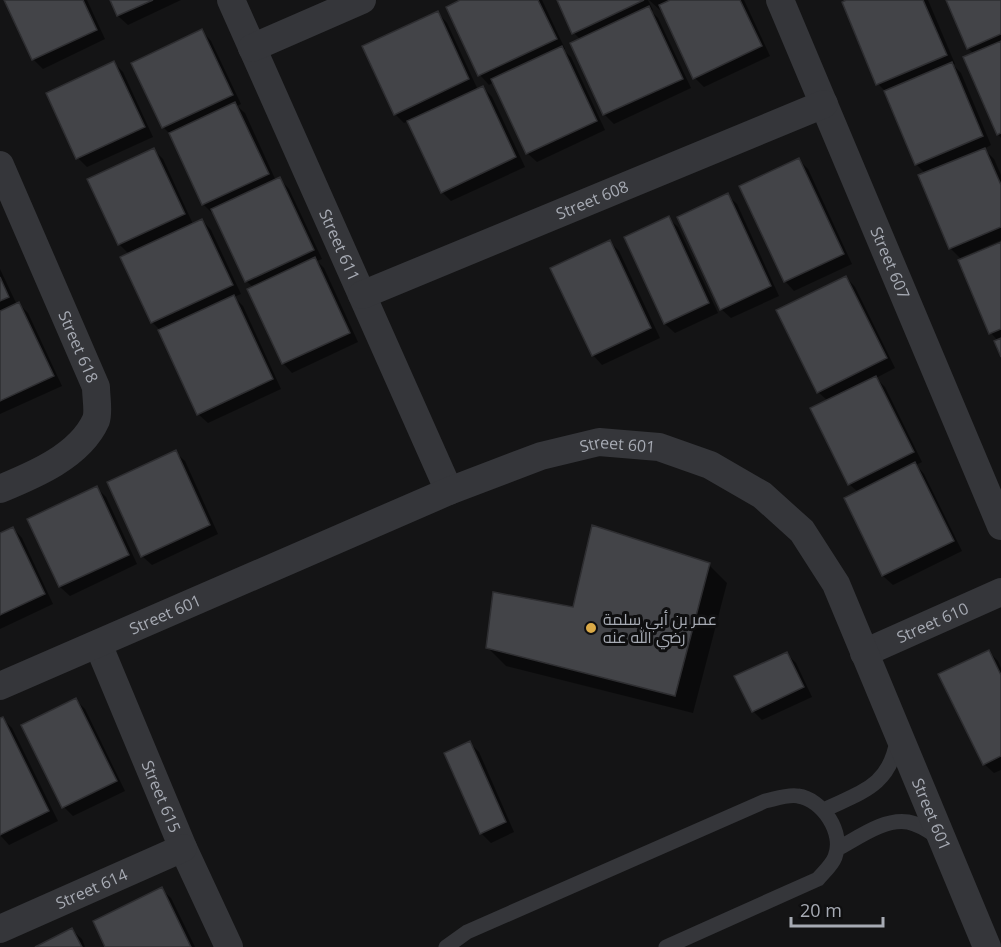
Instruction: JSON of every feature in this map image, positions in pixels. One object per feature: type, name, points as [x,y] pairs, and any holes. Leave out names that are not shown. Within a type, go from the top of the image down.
[{"type":"street","name":"Street 611","points":[[231,0],[449,491]]},
{"type":"street","points":[[252,48],[362,0]]},
{"type":"street","name":"Street 607","points":[[780,0],[1001,526]]},
{"type":"street","name":"Street 608","points":[[362,295],[824,104]]},
{"type":"street","name":"Street 618","points":[[0,165],[96,387],[97,418],[81,441],[47,469],[0,489]]},
{"type":"street","name":"Street 601","points":[[0,686],[449,491],[541,456],[599,442],[659,447],[710,465],[762,495],[802,531],[836,584],[987,947]]},
{"type":"street","name":"Street 610","points":[[864,653],[1001,592]]},
{"type":"street","name":"Street 615","points":[[98,644],[183,848],[229,947]]},
{"type":"street","name":"Street 614","points":[[0,929],[183,848]]},
{"type":"lane","points":[[824,810],[876,783],[894,758],[898,735]]},
{"type":"lane","points":[[447,947],[467,932],[765,801],[797,795],[814,801],[824,810],[837,839],[837,849],[829,867],[818,879],[666,947]]},
{"type":"lane","points":[[837,849],[886,824],[896,822],[908,822],[920,826],[941,838]]},
{"type":"building","points":[[4,0],[83,0],[97,30],[32,60]]},
{"type":"building","points":[[110,0],[153,0],[117,16]]},
{"type":"building","points":[[460,0],[538,0],[557,39],[478,76],[446,7]]},
{"type":"building","points":[[557,0],[644,0],[572,34]]},
{"type":"building","points":[[670,0],[740,0],[762,46],[693,79],[659,5]]},
{"type":"building","points":[[846,0],[923,0],[947,55],[876,85],[842,2]]},
{"type":"building","points":[[946,0],[1001,0],[1001,34],[967,49]]},
{"type":"building","points":[[649,6],[683,79],[603,115],[570,43]]},
{"type":"building","points":[[438,11],[469,79],[394,115],[362,46]]},
{"type":"building","points":[[202,29],[233,95],[162,128],[131,63]]},
{"type":"building","points":[[1001,41],[1001,133],[997,135],[963,57]]},
{"type":"building","points":[[562,46],[597,121],[526,154],[491,79]]},
{"type":"building","points":[[114,61],[145,127],[76,159],[46,93]]},
{"type":"building","points":[[952,62],[983,136],[915,165],[884,91]]},
{"type":"building","points":[[483,86],[516,157],[441,193],[407,121]]},
{"type":"building","points":[[235,102],[269,174],[202,205],[169,133]]},
{"type":"building","points":[[154,148],[185,214],[118,245],[87,179]]},
{"type":"building","points":[[985,148],[1001,185],[1001,227],[949,249],[918,175]]},
{"type":"building","points":[[799,158],[844,254],[784,282],[739,186]]},
{"type":"building","points":[[280,177],[314,250],[245,282],[211,209]]},
{"type":"building","points":[[728,193],[771,286],[720,310],[677,217]]},
{"type":"building","points":[[669,216],[709,303],[664,324],[624,237]]},
{"type":"building","points":[[202,219],[233,285],[151,323],[120,257]]},
{"type":"building","points":[[610,240],[651,328],[592,356],[550,268]]},
{"type":"building","points":[[1001,242],[1001,329],[989,334],[958,260]]},
{"type":"building","points":[[315,257],[350,333],[282,364],[247,289]]},
{"type":"building","points":[[846,276],[887,358],[817,393],[776,310]]},
{"type":"building","points":[[0,277],[9,297],[0,301]]},
{"type":"building","points":[[234,295],[273,379],[197,415],[158,330]]},
{"type":"building","points":[[19,302],[54,376],[0,401],[0,311]]},
{"type":"building","points":[[1001,338],[1001,357],[994,341]]},
{"type":"building","points":[[876,376],[914,452],[848,485],[810,408]]},
{"type":"building","points":[[176,450],[210,525],[141,557],[107,482]]},
{"type":"building","points":[[915,462],[954,541],[882,576],[844,498]]},
{"type":"building","points":[[97,486],[129,555],[59,587],[27,519]]},
{"type":"building","name":"عمر بن أبي سلمة رضي الله عنه","points":[[592,525],[710,563],[675,696],[486,648],[493,592],[573,607]]},
{"type":"building","points":[[13,527],[45,594],[0,615],[0,533]]},
{"type":"building","points":[[989,650],[1001,675],[1001,756],[983,765],[938,674]]},
{"type":"building","points":[[787,652],[804,687],[752,712],[734,676]]},
{"type":"building","points":[[76,698],[117,781],[62,808],[21,725]]},
{"type":"building","points":[[3,717],[49,811],[0,835],[0,718]]},
{"type":"building","points":[[470,741],[506,822],[480,834],[444,753]]},
{"type":"building","points":[[162,887],[191,947],[105,947],[93,921]]},
{"type":"building","points":[[72,928],[82,947],[35,947]]},
{"type":"place","name":"عمر بن أبي سلمة رضي الله عنه","points":[[591,628]]}]
